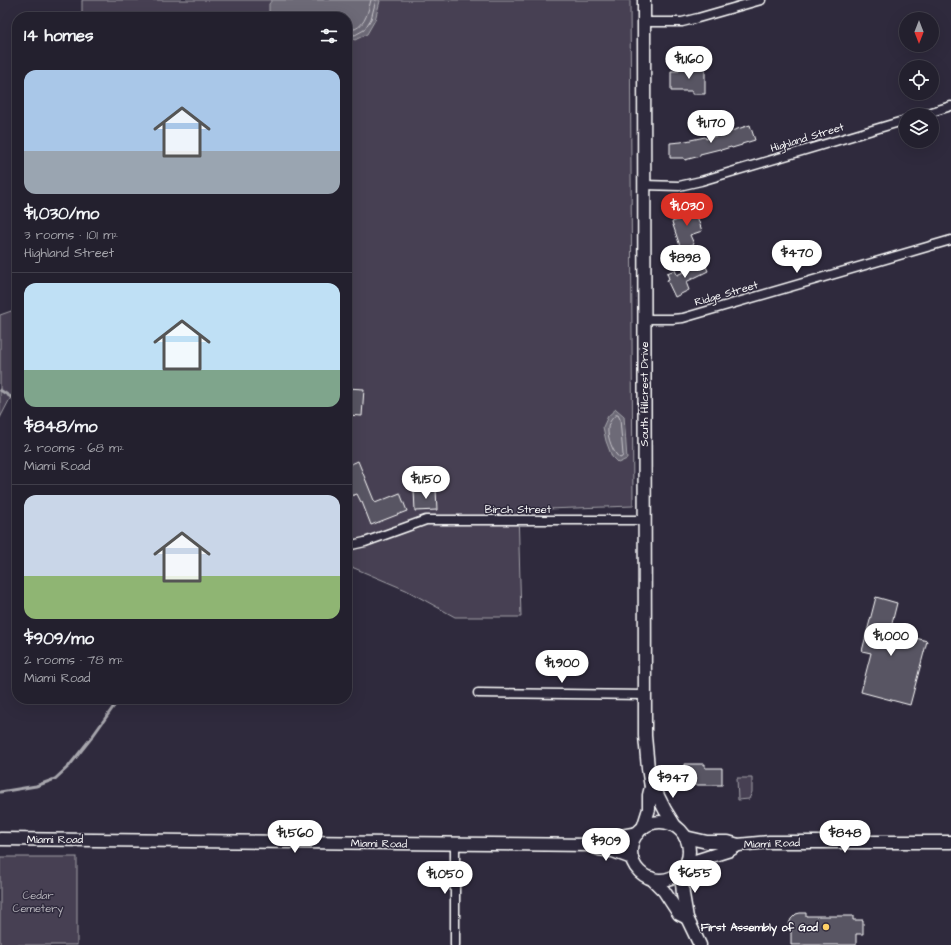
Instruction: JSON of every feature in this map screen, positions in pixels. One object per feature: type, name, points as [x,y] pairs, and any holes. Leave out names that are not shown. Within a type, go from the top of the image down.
[{"type":"street","name":"South Hillcrest Drive","points":[[644,0],[645,736],[646,754],[652,787],[675,826]]},
{"type":"street","points":[[644,22],[682,22],[761,0]]},
{"type":"street","points":[[939,110],[951,106]]},
{"type":"street","name":"Highland Street","points":[[644,185],[679,186],[899,122]]},
{"type":"street","name":"Ridge Street","points":[[645,319],[683,318],[951,240]]},
{"type":"street","name":"Birch Street","points":[[352,545],[365,542],[426,520],[644,520]]},
{"type":"street","points":[[478,693],[646,695]]},
{"type":"street","name":"South Hillcrest Drive","points":[[641,831],[649,809],[649,795],[652,787]]},
{"type":"street","points":[[684,868],[676,875],[664,880],[657,880],[643,874],[636,867],[632,858],[633,841],[641,831],[651,824],[659,822],[675,826],[686,837],[689,846],[689,855],[684,868],[683,894],[687,918],[700,945]]},
{"type":"street","name":"Miami Road","points":[[590,845],[599,840],[641,831]]},
{"type":"street","name":"Miami Road","points":[[686,837],[707,842],[728,842],[738,845],[769,842],[951,842]]},
{"type":"street","name":"Miami Road","points":[[0,839],[590,845],[632,858]]},
{"type":"street","points":[[455,844],[455,945]]},
{"type":"street","name":"Miami Road","points":[[684,868],[730,850],[738,845]]},
{"type":"street","points":[[651,878],[664,891],[679,914],[687,918]]},
{"type":"green space","points":[[82,0],[630,0],[633,506],[518,510],[521,617],[455,617],[406,590],[352,567],[352,12],[82,12]]},
{"type":"green space","points":[[12,311],[12,395],[0,418],[0,315]]},
{"type":"green space","points":[[737,778],[752,778],[752,792],[749,799],[738,800]]},
{"type":"green space","name":"Cedar Cemetery","points":[[0,857],[77,857],[77,945],[0,945]]},
{"type":"water","points":[[272,0],[380,1],[375,20],[367,34],[355,40],[352,38],[352,12],[269,12],[269,4]]},
{"type":"water","points":[[616,409],[624,416],[627,459],[618,463],[612,457],[603,427],[608,416]]},
{"type":"building","points":[[693,65],[705,65],[705,94],[692,94],[692,91],[671,91],[671,71],[679,71],[679,68],[693,68]]},
{"type":"building","points":[[750,125],[755,140],[732,148],[720,149],[700,154],[700,156],[685,160],[684,158],[670,158],[670,143],[705,137],[706,139]]},
{"type":"building","points":[[693,204],[702,231],[690,235],[694,244],[681,249],[672,222],[684,218],[681,209]]},
{"type":"building","points":[[704,262],[708,271],[686,282],[689,290],[675,297],[667,280],[669,279],[667,273],[675,270],[677,275]]},
{"type":"building","points":[[352,388],[364,389],[362,416],[352,415]]},
{"type":"building","points":[[358,461],[375,503],[400,493],[407,511],[371,525],[362,502],[357,494],[352,496],[352,464]]},
{"type":"building","points":[[436,489],[437,510],[415,511],[414,490]]},
{"type":"building","points":[[876,597],[897,603],[890,631],[927,641],[910,705],[861,692],[871,653],[862,651]]},
{"type":"building","points":[[684,764],[705,764],[705,768],[722,768],[722,785],[684,785]]},
{"type":"building","name":"First Assembly of God","points":[[806,913],[806,916],[853,916],[853,920],[863,920],[863,934],[856,934],[856,945],[791,945],[791,930],[789,930],[789,924],[791,919],[796,914]]},
{"type":"waterway","points":[[0,390],[12,398]]},
{"type":"waterway","points":[[0,792],[36,786],[55,779],[69,766],[115,704]]},
{"type":"place","name":"First Assembly of God","points":[[826,927]]}]
